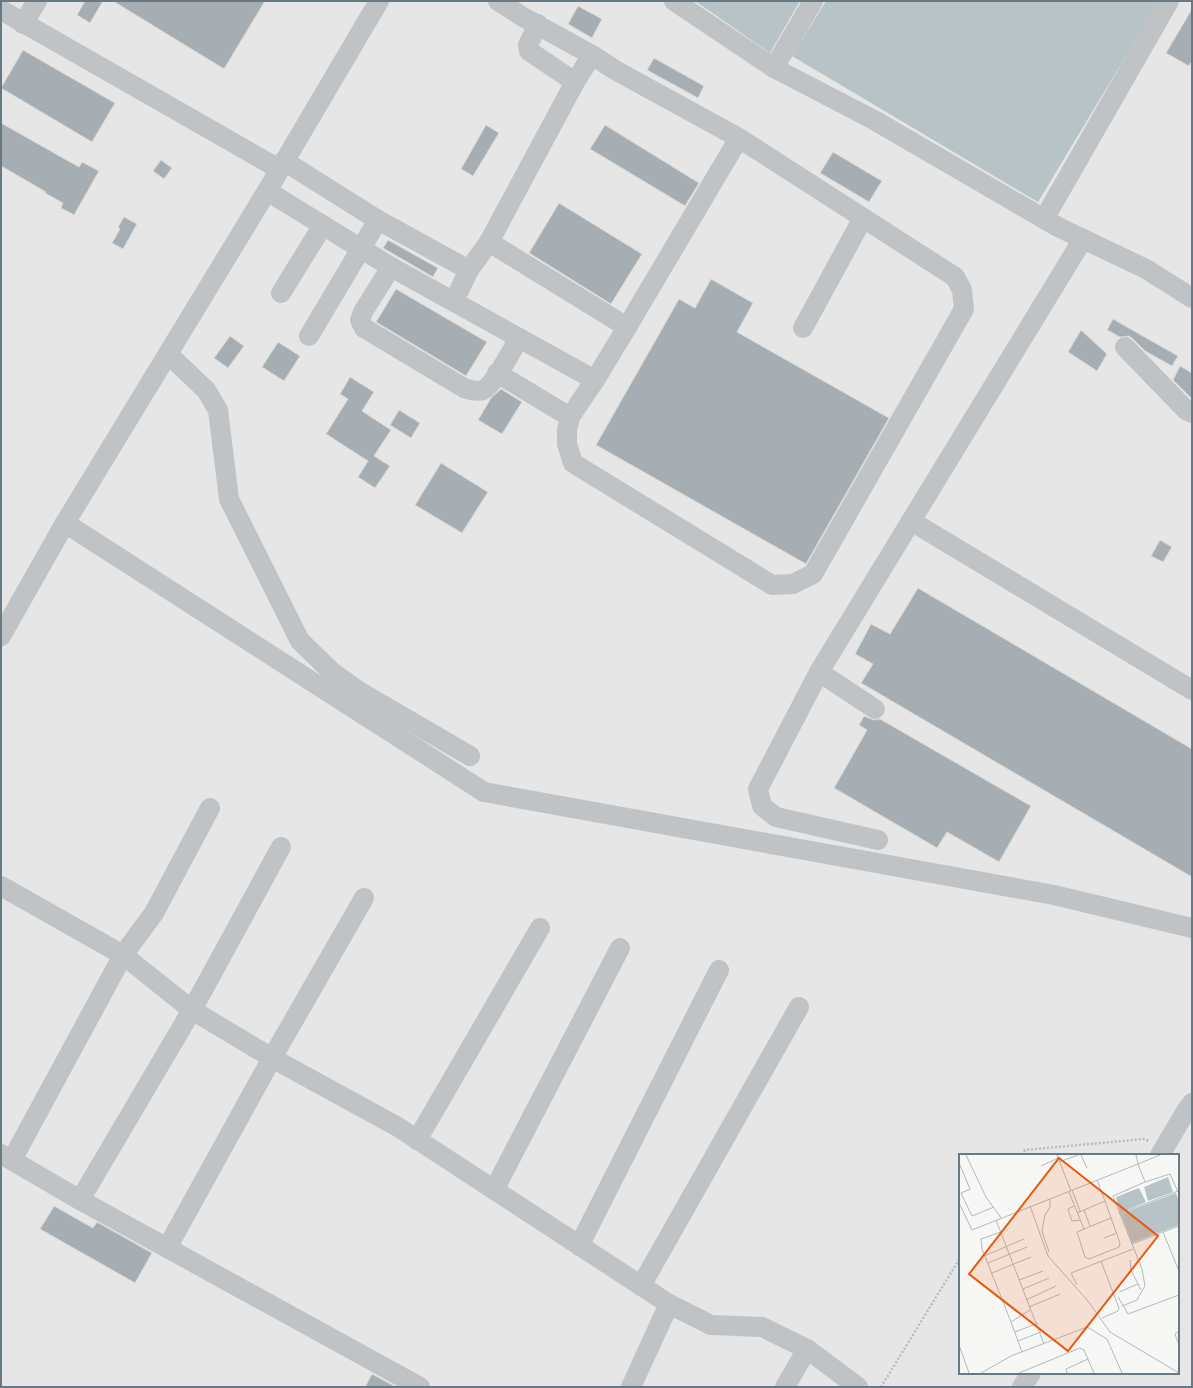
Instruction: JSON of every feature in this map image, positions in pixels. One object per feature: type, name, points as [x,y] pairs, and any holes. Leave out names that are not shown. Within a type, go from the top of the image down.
[{"type":"street","points":[[23,24],[37,1]]},
{"type":"street","points":[[1,636],[65,523],[267,191],[379,1]]},
{"type":"street","points":[[498,1],[592,55],[614,70],[739,138],[955,278],[962,290],[964,309],[813,574],[793,584],[772,585],[574,463],[567,444],[567,430],[570,417],[628,327],[739,138]]},
{"type":"street","points":[[674,1],[774,68],[874,120],[1044,219],[1146,269],[1192,298]]},
{"type":"street","points":[[774,68],[813,1]]},
{"type":"street","points":[[1044,219],[1168,1]]},
{"type":"street","points":[[1,10],[23,24],[282,165],[469,270]]},
{"type":"street","points":[[538,24],[528,45],[529,51],[575,82]]},
{"type":"street","points":[[454,301],[469,270],[489,242],[575,82],[592,55]]},
{"type":"street","points":[[267,191],[391,267],[595,380]]},
{"type":"street","points":[[803,328],[863,218]]},
{"type":"street","points":[[309,336],[378,220]]},
{"type":"street","points":[[281,293],[323,225]]},
{"type":"street","points":[[878,840],[776,817],[762,806],[758,789],[819,672],[1083,239]]},
{"type":"street","points":[[489,242],[628,327]]},
{"type":"street","points":[[391,267],[363,312],[360,320],[364,328],[464,388],[475,391],[483,390],[492,382],[519,338]]},
{"type":"street","points":[[1125,347],[1186,410],[1192,414]]},
{"type":"street","points":[[168,354],[206,390],[218,410],[229,499],[300,641],[331,671],[360,692],[470,756]]},
{"type":"street","points":[[497,372],[570,417]]},
{"type":"street","points":[[910,521],[1192,690]]},
{"type":"street","points":[[65,523],[484,792],[1054,896],[1192,928]]},
{"type":"street","points":[[819,672],[875,709]]},
{"type":"street","points":[[210,808],[154,912],[123,956],[6,1157],[80,1200],[420,1387]]},
{"type":"street","points":[[80,1200],[192,1010],[281,847]]},
{"type":"street","points":[[1,886],[123,956],[192,1010],[272,1058],[398,1127],[669,1304],[711,1325],[762,1327],[807,1349],[858,1387]]},
{"type":"street","points":[[167,1248],[272,1058],[364,898]]},
{"type":"street","points":[[417,1140],[540,928]]},
{"type":"street","points":[[494,1190],[620,948]]},
{"type":"street","points":[[579,1246],[718,970]]},
{"type":"street","points":[[641,1286],[799,1007]]},
{"type":"street","points":[[1162,1151],[1192,1103]]},
{"type":"street","points":[[631,1387],[669,1304]]},
{"type":"street","points":[[785,1387],[807,1349]]},
{"type":"street","points":[[1022,1387],[1030,1374]]},
{"type":"path","points":[[1023,1154],[1025,1150],[1144,1139],[1162,1151]]},
{"type":"path","points":[[881,1387],[959,1260]]},
{"type":"shaded area","points":[[1,1],[1192,1],[1192,1387],[1,1387]]},
{"type":"shaded area","points":[[695,1],[800,1],[770,53]]},
{"type":"shaded area","points":[[826,1],[1159,1],[1038,202],[792,56]]},
{"type":"building","points":[[85,1],[103,1],[90,23],[77,15]]},
{"type":"building","points":[[113,1],[265,1],[224,69]]},
{"type":"building","points":[[578,6],[602,19],[592,38],[568,24]]},
{"type":"building","points":[[1192,9],[1192,60],[1189,66],[1166,53]]},
{"type":"building","points":[[23,50],[115,103],[92,142],[1,88]]},
{"type":"building","points":[[654,58],[704,86],[698,98],[647,70]]},
{"type":"building","points":[[1,123],[79,167],[82,162],[99,171],[74,215],[61,208],[63,203],[1,166]]},
{"type":"building","points":[[486,125],[499,133],[473,176],[461,169]]},
{"type":"building","points":[[605,125],[699,183],[685,206],[590,149]]},
{"type":"building","points":[[833,152],[882,181],[869,202],[820,173]]},
{"type":"building","points":[[161,160],[172,168],[164,179],[153,171]]},
{"type":"building","points":[[559,203],[642,254],[611,304],[529,253]]},
{"type":"building","points":[[124,217],[137,224],[123,249],[112,243],[120,229],[118,227]]},
{"type":"building","points":[[388,240],[438,268],[433,277],[383,248]]},
{"type":"building","points":[[711,279],[753,303],[737,332],[889,418],[806,564],[596,445],[679,299],[695,308]]},
{"type":"building","points":[[396,289],[487,342],[466,376],[376,322]]},
{"type":"building","points":[[1113,319],[1178,356],[1172,366],[1145,351],[1129,336],[1120,337],[1107,330]]},
{"type":"building","points":[[1081,330],[1107,354],[1097,371],[1068,352]]},
{"type":"building","points":[[230,336],[244,346],[228,368],[214,358]]},
{"type":"building","points":[[278,342],[300,356],[284,381],[262,367]]},
{"type":"building","points":[[1180,366],[1192,373],[1192,399],[1173,380]]},
{"type":"building","points":[[350,377],[374,392],[362,411],[391,430],[374,456],[390,466],[375,488],[358,477],[368,461],[326,434],[348,399],[340,394]]},
{"type":"building","points":[[501,389],[522,402],[502,434],[478,420],[491,398]]},
{"type":"building","points":[[399,410],[420,423],[411,438],[390,425]]},
{"type":"building","points":[[441,463],[488,492],[462,533],[415,505]]},
{"type":"building","points":[[1160,540],[1172,547],[1163,562],[1151,556]]},
{"type":"building","points":[[918,588],[1192,749],[1192,877],[861,683],[873,664],[855,654],[871,624],[890,634]]},
{"type":"building","points":[[864,716],[874,720],[880,719],[1031,806],[999,862],[947,832],[937,848],[834,788],[867,730],[859,725]]},
{"type":"building","points":[[54,1206],[93,1228],[97,1222],[152,1253],[135,1283],[40,1229]]},
{"type":"building","points":[[372,1374],[396,1387],[365,1387]]}]
